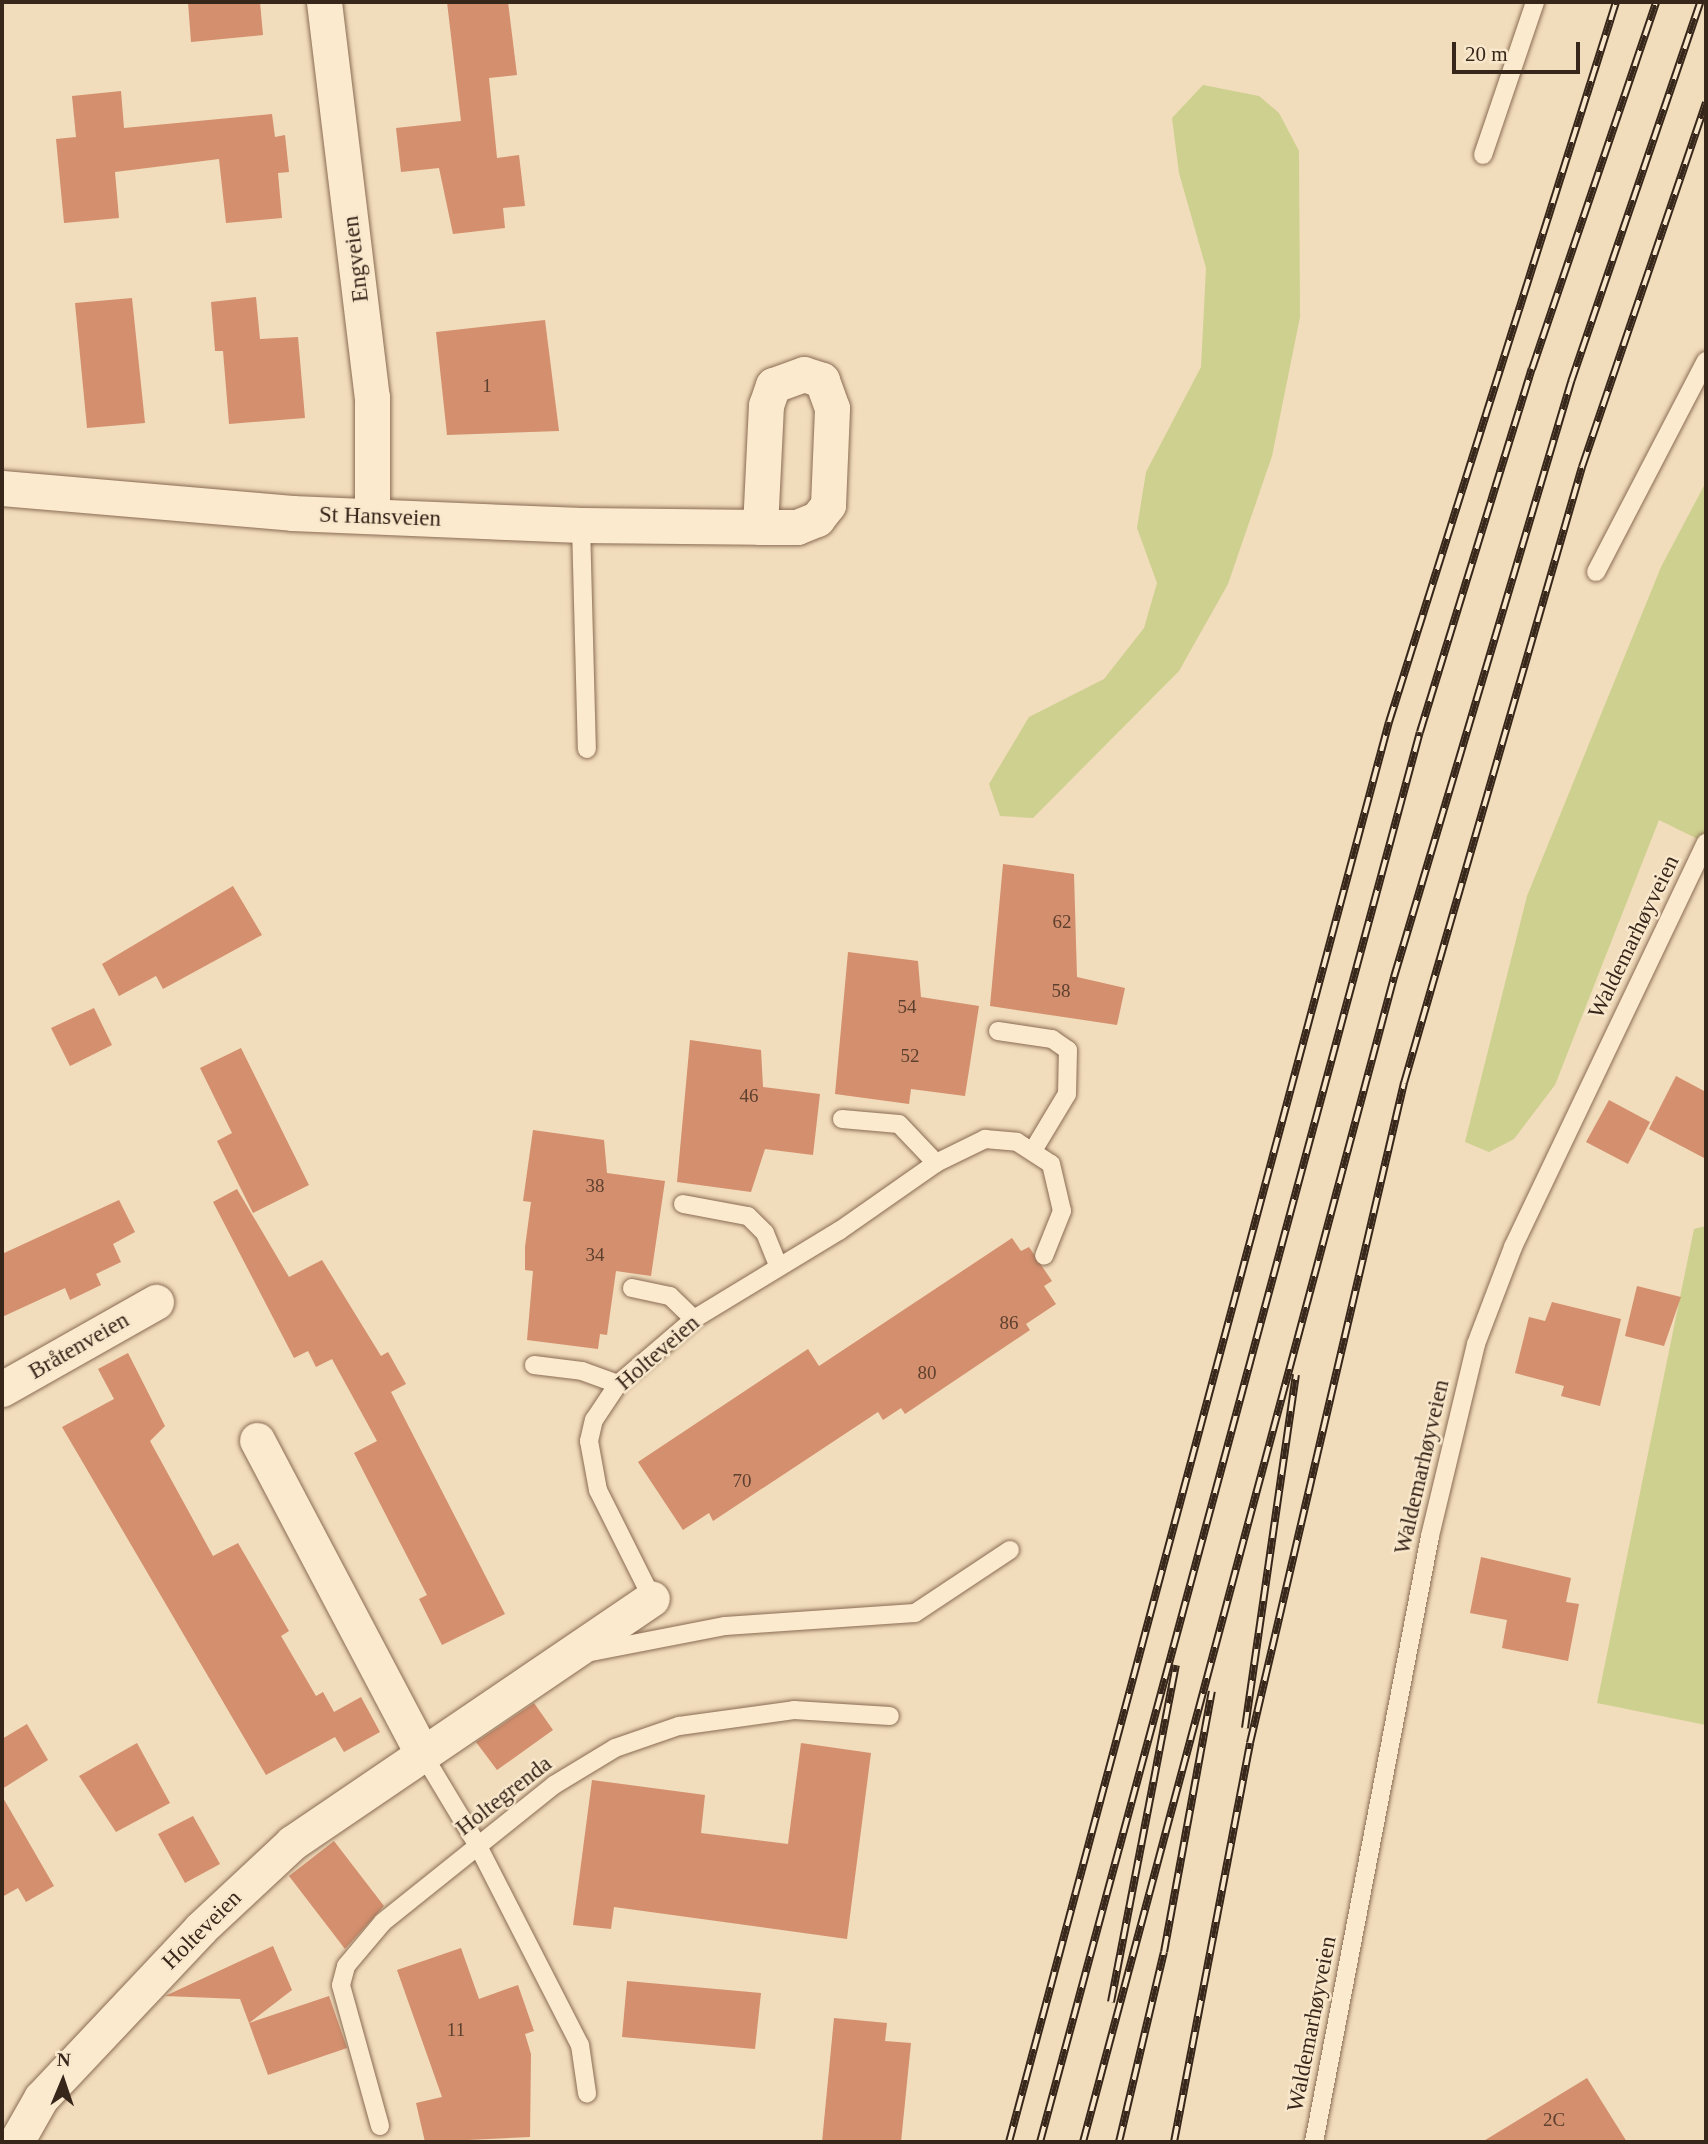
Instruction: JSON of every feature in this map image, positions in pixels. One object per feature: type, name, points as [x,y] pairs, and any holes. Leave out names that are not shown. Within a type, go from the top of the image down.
[{"type":"street","name":"Engveien","points":[[324,2],[372,397],[372,516]]},
{"type":"street","name":"St Hansveien","points":[[2,488],[372,516],[581,525],[760,527]]},
{"type":"street","name":"Bråtenveien","points":[[2,1389],[156,1302]]},
{"type":"street","points":[[257,1440],[421,1751]]},
{"type":"street","name":"Holteveien","points":[[16,2142],[41,2098],[201,1928],[292,1843],[421,1751],[569,1657],[652,1598]]},
{"type":"lane","points":[[1483,155],[1535,2]]},
{"type":"lane","points":[[1596,572],[1706,361]]},
{"type":"lane","points":[[581,525],[587,749]]},
{"type":"lane","name":"Waldemarhøyveien","points":[[1314,2142],[1430,1536],[1476,1344],[1513,1247],[1706,843]]},
{"type":"lane","points":[[998,1031],[1052,1039],[1069,1049],[1067,1094],[1034,1149],[1051,1164],[1062,1211],[1044,1256]]},
{"type":"lane","points":[[842,1119],[899,1124],[936,1163]]},
{"type":"lane","name":"Holteveien","points":[[652,1598],[598,1490],[589,1441],[594,1420],[618,1384],[694,1319],[936,1163],[985,1139],[1034,1149]]},
{"type":"lane","points":[[683,1204],[748,1216],[765,1233],[779,1265]]},
{"type":"lane","points":[[632,1288],[670,1296],[694,1319]]},
{"type":"lane","points":[[534,1365],[582,1371],[618,1384]]},
{"type":"lane","points":[[569,1657],[725,1626],[915,1613],[1010,1550]]},
{"type":"lane","name":"Holtegrenda","points":[[380,2126],[341,1999],[346,1966],[383,1922],[564,1779],[615,1748],[679,1726],[794,1710],[890,1716]]},
{"type":"lane","points":[[421,1751],[478,1846],[580,2045],[587,2093]]},
{"type":"green space","points":[[1203,85],[1259,96],[1279,113],[1299,151],[1300,317],[1272,456],[1228,584],[1179,671],[1033,818],[1000,816],[989,784],[1029,717],[1104,679],[1144,628],[1157,583],[1137,528],[1146,472],[1201,367],[1206,268],[1179,173],[1172,118]]},
{"type":"green space","points":[[1706,482],[1706,843],[1659,820],[1555,1085],[1514,1139],[1489,1152],[1465,1142],[1527,896],[1661,567]]},
{"type":"green space","points":[[1706,1226],[1706,1725],[1597,1703],[1694,1229]]},
{"type":"building","points":[[188,2],[260,2],[263,35],[191,42]]},
{"type":"building","points":[[447,2],[508,2],[517,75],[489,78],[497,158],[519,155],[525,206],[503,208],[505,228],[453,234],[439,168],[401,172],[396,128],[461,121]]},
{"type":"building","points":[[121,91],[124,128],[272,114],[275,137],[285,135],[289,172],[278,173],[282,218],[226,223],[219,159],[115,172],[119,218],[64,223],[56,139],[76,137],[72,96]]},
{"type":"building","points":[[256,297],[260,339],[298,337],[305,418],[229,424],[223,351],[215,351],[211,302]]},
{"type":"building","points":[[132,298],[145,423],[87,428],[75,303]]},
{"type":"building","points":[[545,320],[559,431],[447,435],[436,332]]},
{"type":"building","points":[[1003,864],[1074,874],[1077,977],[1125,988],[1117,1025],[990,1006]]},
{"type":"building","points":[[233,886],[262,935],[163,989],[156,976],[119,996],[102,964]]},
{"type":"building","points":[[848,952],[918,961],[921,997],[979,1006],[965,1096],[911,1089],[909,1104],[835,1094]]},
{"type":"building","points":[[94,1008],[112,1045],[70,1066],[51,1028]]},
{"type":"building","points":[[690,1040],[761,1050],[763,1087],[820,1094],[813,1155],[765,1149],[751,1192],[677,1182]]},
{"type":"building","points":[[241,1048],[309,1185],[253,1213],[217,1141],[232,1133],[200,1068]]},
{"type":"building","points":[[1676,1076],[1706,1092],[1706,1159],[1649,1129]]},
{"type":"building","points":[[1609,1100],[1650,1122],[1628,1164],[1586,1142]]},
{"type":"building","points":[[533,1130],[604,1140],[607,1173],[665,1181],[651,1276],[616,1271],[607,1335],[600,1334],[598,1349],[527,1340],[533,1271],[525,1270],[531,1202],[523,1201]]},
{"type":"building","points":[[237,1189],[289,1277],[322,1260],[381,1356],[388,1352],[406,1384],[391,1392],[505,1614],[442,1645],[419,1599],[427,1595],[354,1453],[377,1441],[332,1359],[316,1367],[308,1351],[294,1358],[213,1202]]},
{"type":"building","points":[[119,1200],[135,1232],[113,1244],[121,1262],[96,1274],[101,1285],[70,1300],[65,1288],[2,1317],[2,1254]]},
{"type":"building","points":[[1012,1238],[1021,1251],[1029,1247],[1052,1281],[1044,1286],[1056,1304],[1026,1324],[1030,1330],[905,1414],[901,1408],[883,1420],[878,1412],[713,1521],[709,1513],[683,1530],[638,1462],[808,1349],[819,1366]]},
{"type":"building","points":[[1637,1286],[1681,1297],[1664,1346],[1625,1336]]},
{"type":"building","points":[[1552,1302],[1621,1319],[1600,1406],[1561,1396],[1564,1386],[1515,1373],[1529,1317],[1545,1321]]},
{"type":"building","points":[[128,1353],[165,1426],[150,1441],[213,1556],[238,1543],[289,1631],[281,1636],[316,1696],[323,1692],[334,1712],[361,1697],[380,1732],[344,1752],[335,1737],[266,1775],[62,1427],[114,1399],[98,1369]]},
{"type":"building","points":[[1481,1557],[1571,1578],[1566,1602],[1579,1604],[1568,1661],[1502,1648],[1507,1620],[1470,1613]]},
{"type":"building","points":[[534,1703],[553,1730],[497,1770],[476,1742]]},
{"type":"building","points":[[27,1724],[48,1760],[2,1789],[2,1739]]},
{"type":"building","points":[[137,1743],[170,1803],[116,1832],[79,1776]]},
{"type":"building","points":[[801,1743],[871,1753],[847,1939],[614,1907],[611,1929],[573,1925],[592,1780],[705,1795],[701,1833],[788,1844]]},
{"type":"building","points":[[2,1796],[54,1886],[26,1902],[18,1888],[2,1897]]},
{"type":"building","points":[[193,1816],[220,1864],[185,1883],[158,1834]]},
{"type":"building","points":[[334,1841],[384,1906],[345,1949],[289,1876]]},
{"type":"building","points":[[273,1946],[292,1990],[249,2023],[240,1999],[165,1996]]},
{"type":"building","points":[[461,1948],[479,1999],[518,1985],[534,2031],[525,2034],[531,2054],[530,2137],[425,2142],[416,2103],[442,2097],[397,1970]]},
{"type":"building","points":[[627,1981],[761,1993],[755,2049],[622,2037]]},
{"type":"building","points":[[329,1996],[347,2048],[268,2075],[249,2023]]},
{"type":"building","points":[[834,2018],[887,2023],[885,2041],[911,2043],[901,2142],[822,2142]]},
{"type":"building","points":[[1587,2078],[1627,2142],[1482,2142]]},
{"type":"railway","points":[[1009,2142],[1389,722],[1616,2]]},
{"type":"railway","points":[[1040,2142],[1420,732],[1532,369],[1656,2]]},
{"type":"railway","points":[[1083,2142],[1394,977],[1571,382],[1700,2]]},
{"type":"railway","points":[[1174,2142],[1250,1743],[1404,1083],[1582,467],[1706,102]]},
{"type":"railway","points":[[1245,1728],[1296,1375]]},
{"type":"railway","points":[[1111,2002],[1176,1665]]},
{"type":"railway","points":[[1119,2142],[1164,1952],[1212,1691]]}]
